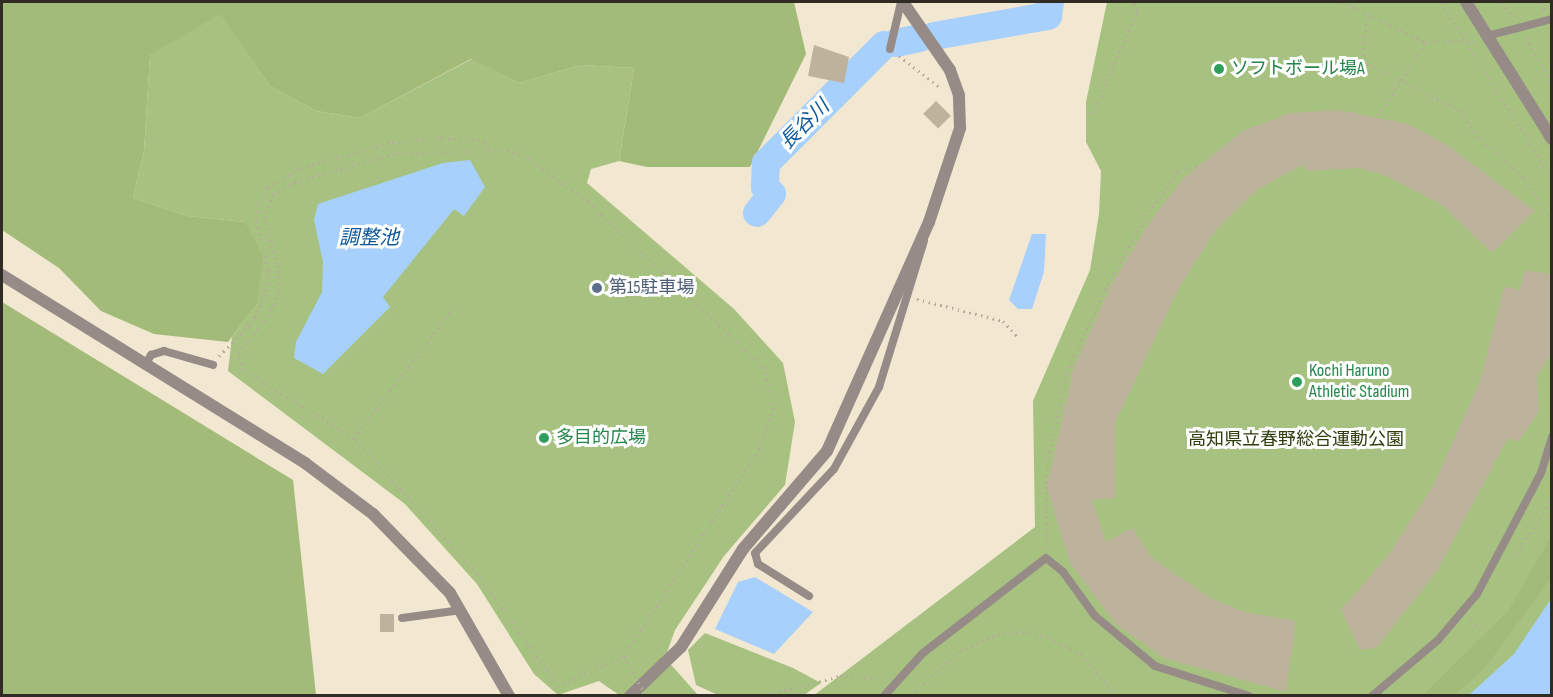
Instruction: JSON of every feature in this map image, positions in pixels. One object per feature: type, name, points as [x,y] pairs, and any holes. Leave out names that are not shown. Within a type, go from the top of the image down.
[{"type":"street","points":[[630,696],[681,647],[743,549],[826,451],[926,231],[957,138],[959,102],[950,70],[902,2]]},
{"type":"street","points":[[1466,2],[1551,139]]},
{"type":"street","points":[[2,275],[305,463],[373,514],[417,553],[461,610],[508,696]]},
{"type":"lane","points":[[891,49],[902,2]]},
{"type":"lane","points":[[1487,36],[1518,25],[1550,21]]},
{"type":"lane","points":[[810,596],[758,564],[755,554],[834,469],[879,387],[907,297],[920,267],[926,231]]},
{"type":"lane","points":[[145,365],[151,355],[164,351],[213,365]]},
{"type":"lane","points":[[1372,696],[1463,614],[1494,567],[1541,473],[1551,437]]},
{"type":"lane","points":[[884,696],[923,653],[1046,558],[1063,572],[1095,616],[1155,666],[1249,696]]},
{"type":"lane","points":[[402,618],[461,610]]},
{"type":"path","points":[[1093,113],[1140,6],[1133,2]]},
{"type":"path","points":[[1341,2],[1367,18],[1425,42],[1465,44],[1487,36]]},
{"type":"path","points":[[1441,2],[1465,44],[1551,178]]},
{"type":"path","points":[[1503,2],[1551,84]]},
{"type":"path","points":[[1367,18],[1362,61],[1461,111],[1477,136],[1524,178],[1551,220]]},
{"type":"path","points":[[1379,115],[1403,81],[1425,42]]},
{"type":"path","points":[[891,49],[959,102]]},
{"type":"path","points":[[213,365],[252,322],[267,296],[270,280],[255,217],[267,187],[301,168],[392,142],[485,141],[491,151]]},
{"type":"path","points":[[491,151],[528,158],[588,202],[764,367],[774,408],[759,448],[624,656],[559,686],[481,579],[354,438],[243,370],[238,353],[269,316],[279,290],[278,264],[264,218],[273,195],[294,182],[393,154],[491,151]]},
{"type":"path","points":[[1046,558],[1047,464],[1067,373],[1105,289],[1152,207],[1178,172],[1202,164]]},
{"type":"path","points":[[907,297],[988,316],[1017,336]]},
{"type":"path","points":[[354,438],[455,306]]},
{"type":"path","points":[[1494,567],[1517,554],[1551,498]]},
{"type":"path","points":[[1463,614],[1482,630]]},
{"type":"path","points":[[910,696],[960,651],[998,634],[1023,632],[1049,637],[1081,654],[1116,696]]},
{"type":"path","points":[[624,656],[646,696]]},
{"type":"path","points":[[702,696],[766,695],[840,676],[900,681]]},
{"type":"green space","points":[[2,2],[794,2],[806,54],[750,167],[647,167],[619,161],[634,68],[581,65],[519,83],[471,59],[360,118],[316,111],[270,86],[220,14],[150,56],[144,151],[133,198],[188,216],[245,222],[263,256],[257,304],[228,342],[154,334],[101,311],[59,268],[2,230]]},
{"type":"green space","name":"高知県立春野総合運動公園","points":[[1107,2],[1551,2],[1551,695],[813,696],[1035,527],[1033,401],[1090,270],[1099,214],[1101,171],[1086,142],[1086,102]]},
{"type":"green space","points":[[220,13],[270,86],[316,111],[360,118],[472,59],[519,83],[581,65],[634,68],[619,161],[591,169],[587,183],[734,309],[783,363],[795,422],[785,485],[724,556],[675,630],[665,658],[698,695],[619,695],[599,681],[558,695],[534,674],[477,584],[405,504],[228,371],[232,337],[257,304],[245,222],[188,216],[133,198],[144,151],[150,56]]},
{"type":"green space","points":[[2,302],[293,480],[316,695],[2,695]]},
{"type":"green space","points":[[1551,537],[1551,578],[1485,668],[1455,695],[1423,695],[1508,611]]},
{"type":"green space","points":[[705,633],[793,668],[821,683],[804,695],[718,695],[696,685],[688,650]]},
{"type":"water","name":"調整池","points":[[470,160],[485,187],[464,216],[454,209],[383,297],[390,307],[323,374],[294,358],[296,342],[322,292],[323,262],[314,220],[318,204],[443,163]]},
{"type":"water","points":[[1032,234],[1046,234],[1044,272],[1032,309],[1018,309],[1009,300]]},
{"type":"water","points":[[755,577],[813,612],[774,654],[715,629],[738,582]]},
{"type":"water","points":[[1551,599],[1551,695],[1469,695],[1514,654]]},
{"type":"building","points":[[814,45],[849,57],[844,83],[808,76]]},
{"type":"building","points":[[936,101],[951,116],[938,129],[923,114]]},
{"type":"building","points":[[1339,110],[1408,124],[1450,147],[1535,211],[1492,253],[1442,205],[1385,175],[1358,168],[1306,171],[1304,164],[1258,189],[1215,231],[1179,288],[1115,423],[1115,498],[1092,500],[1106,542],[1132,528],[1152,558],[1211,598],[1245,612],[1296,621],[1286,692],[1164,658],[1116,624],[1070,563],[1047,487],[1074,367],[1113,282],[1151,220],[1184,178],[1243,131],[1290,113]]},
{"type":"building","points":[[1524,270],[1551,274],[1551,355],[1537,376],[1539,412],[1518,442],[1508,438],[1437,571],[1376,648],[1360,650],[1341,610],[1389,554],[1434,484],[1480,381],[1504,287],[1520,290]]},
{"type":"building","points":[[380,614],[394,614],[394,632],[380,632]]},
{"type":"waterway","name":"長谷川","points":[[934,36],[1048,16],[1050,2]]},
{"type":"waterway","name":"長谷川","points":[[896,43],[919,38]]},
{"type":"waterway","name":"長谷川","points":[[757,213],[772,194],[765,187],[766,163],[884,45]]},
{"type":"place","name":"ソフトボール場A","points":[[1219,69]]},
{"type":"place","name":"第15駐車場","points":[[597,288]]},
{"type":"place","name":"Kochi Haruno Athletic Stadium","points":[[1297,382]]},
{"type":"place","name":"多目的広場","points":[[544,438]]}]
